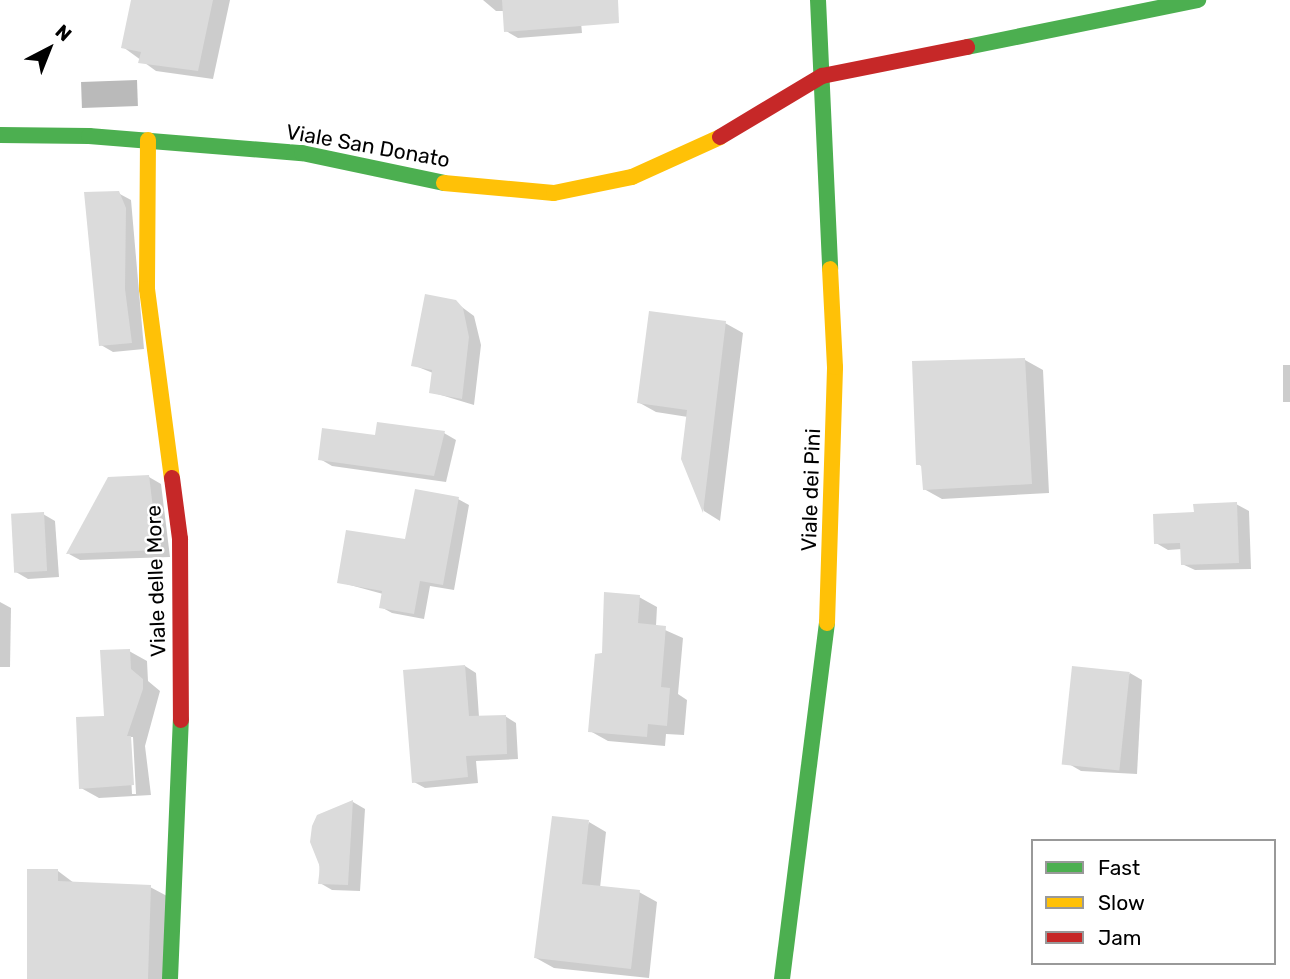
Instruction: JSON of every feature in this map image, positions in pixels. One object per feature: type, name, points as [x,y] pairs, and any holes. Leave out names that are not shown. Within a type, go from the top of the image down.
[{"type":"street","name":"Viale dei Pini","points":[[782,979],[826,641],[835,367],[818,0]]},
{"type":"street","name":"Viale San Donato","points":[[0,135],[148,140],[302,153],[415,180],[554,193],[632,177],[737,130],[822,76],[1199,0]]},
{"type":"street","name":"Viale delle More","points":[[148,140],[147,289],[180,539],[181,788],[170,979]]},
{"type":"shaded area","points":[[137,80],[138,106],[82,108],[81,82]]},
{"type":"building","points":[[131,0],[213,0],[198,71],[138,63],[141,52],[121,48]]},
{"type":"building","points":[[502,0],[618,0],[619,23],[504,32]]},
{"type":"building","points":[[119,191],[126,208],[125,289],[132,343],[99,346],[84,192]]},
{"type":"building","points":[[425,294],[456,300],[463,308],[469,337],[462,399],[429,393],[432,370],[411,366]]},
{"type":"building","points":[[649,311],[726,321],[703,513],[681,459],[687,410],[637,403]]},
{"type":"building","points":[[1025,358],[1032,484],[923,490],[921,465],[916,465],[912,361]]},
{"type":"building","points":[[377,422],[445,431],[434,476],[318,460],[322,428],[375,435]]},
{"type":"building","points":[[149,475],[158,550],[66,554],[108,477]]},
{"type":"building","points":[[415,489],[459,497],[443,585],[420,581],[414,614],[379,608],[382,591],[337,583],[346,530],[405,539]]},
{"type":"building","points":[[1237,502],[1239,563],[1181,565],[1180,543],[1154,544],[1153,514],[1194,512],[1193,504]]},
{"type":"building","points":[[44,512],[47,571],[14,573],[11,514]]},
{"type":"building","points":[[604,592],[640,595],[638,623],[666,626],[661,687],[670,688],[667,726],[648,724],[647,737],[588,732],[595,654],[602,653]]},
{"type":"building","points":[[130,649],[131,669],[143,679],[143,689],[127,736],[131,736],[134,785],[79,789],[76,717],[104,716],[100,650]]},
{"type":"building","points":[[465,665],[469,716],[506,715],[507,754],[466,756],[468,777],[412,783],[403,670]]},
{"type":"building","points":[[1072,666],[1130,672],[1119,771],[1062,764]]},
{"type":"building","points":[[353,800],[348,885],[318,884],[320,867],[310,842],[312,826],[317,815]]},
{"type":"building","points":[[552,816],[589,820],[582,884],[640,890],[631,969],[534,958]]},
{"type":"building","points":[[27,869],[58,869],[58,881],[151,885],[148,979],[27,979]]},
{"type":"traffic: fast","points":[[818,0],[830,269]]},
{"type":"traffic: fast","points":[[967,47],[1198,0]]},
{"type":"traffic: fast","points":[[0,135],[89,136],[302,153],[444,183]]},
{"type":"traffic: fast","points":[[782,979],[827,623]]},
{"type":"traffic: fast","points":[[170,979],[181,720]]},
{"type":"traffic: slow","points":[[444,183],[554,193],[632,177],[720,137]]},
{"type":"traffic: slow","points":[[148,140],[147,289],[172,478]]},
{"type":"traffic: slow","points":[[827,623],[835,367],[830,269]]},
{"type":"traffic: jam","points":[[720,137],[822,76],[967,47]]},
{"type":"traffic: jam","points":[[172,478],[180,539],[181,720]]}]
